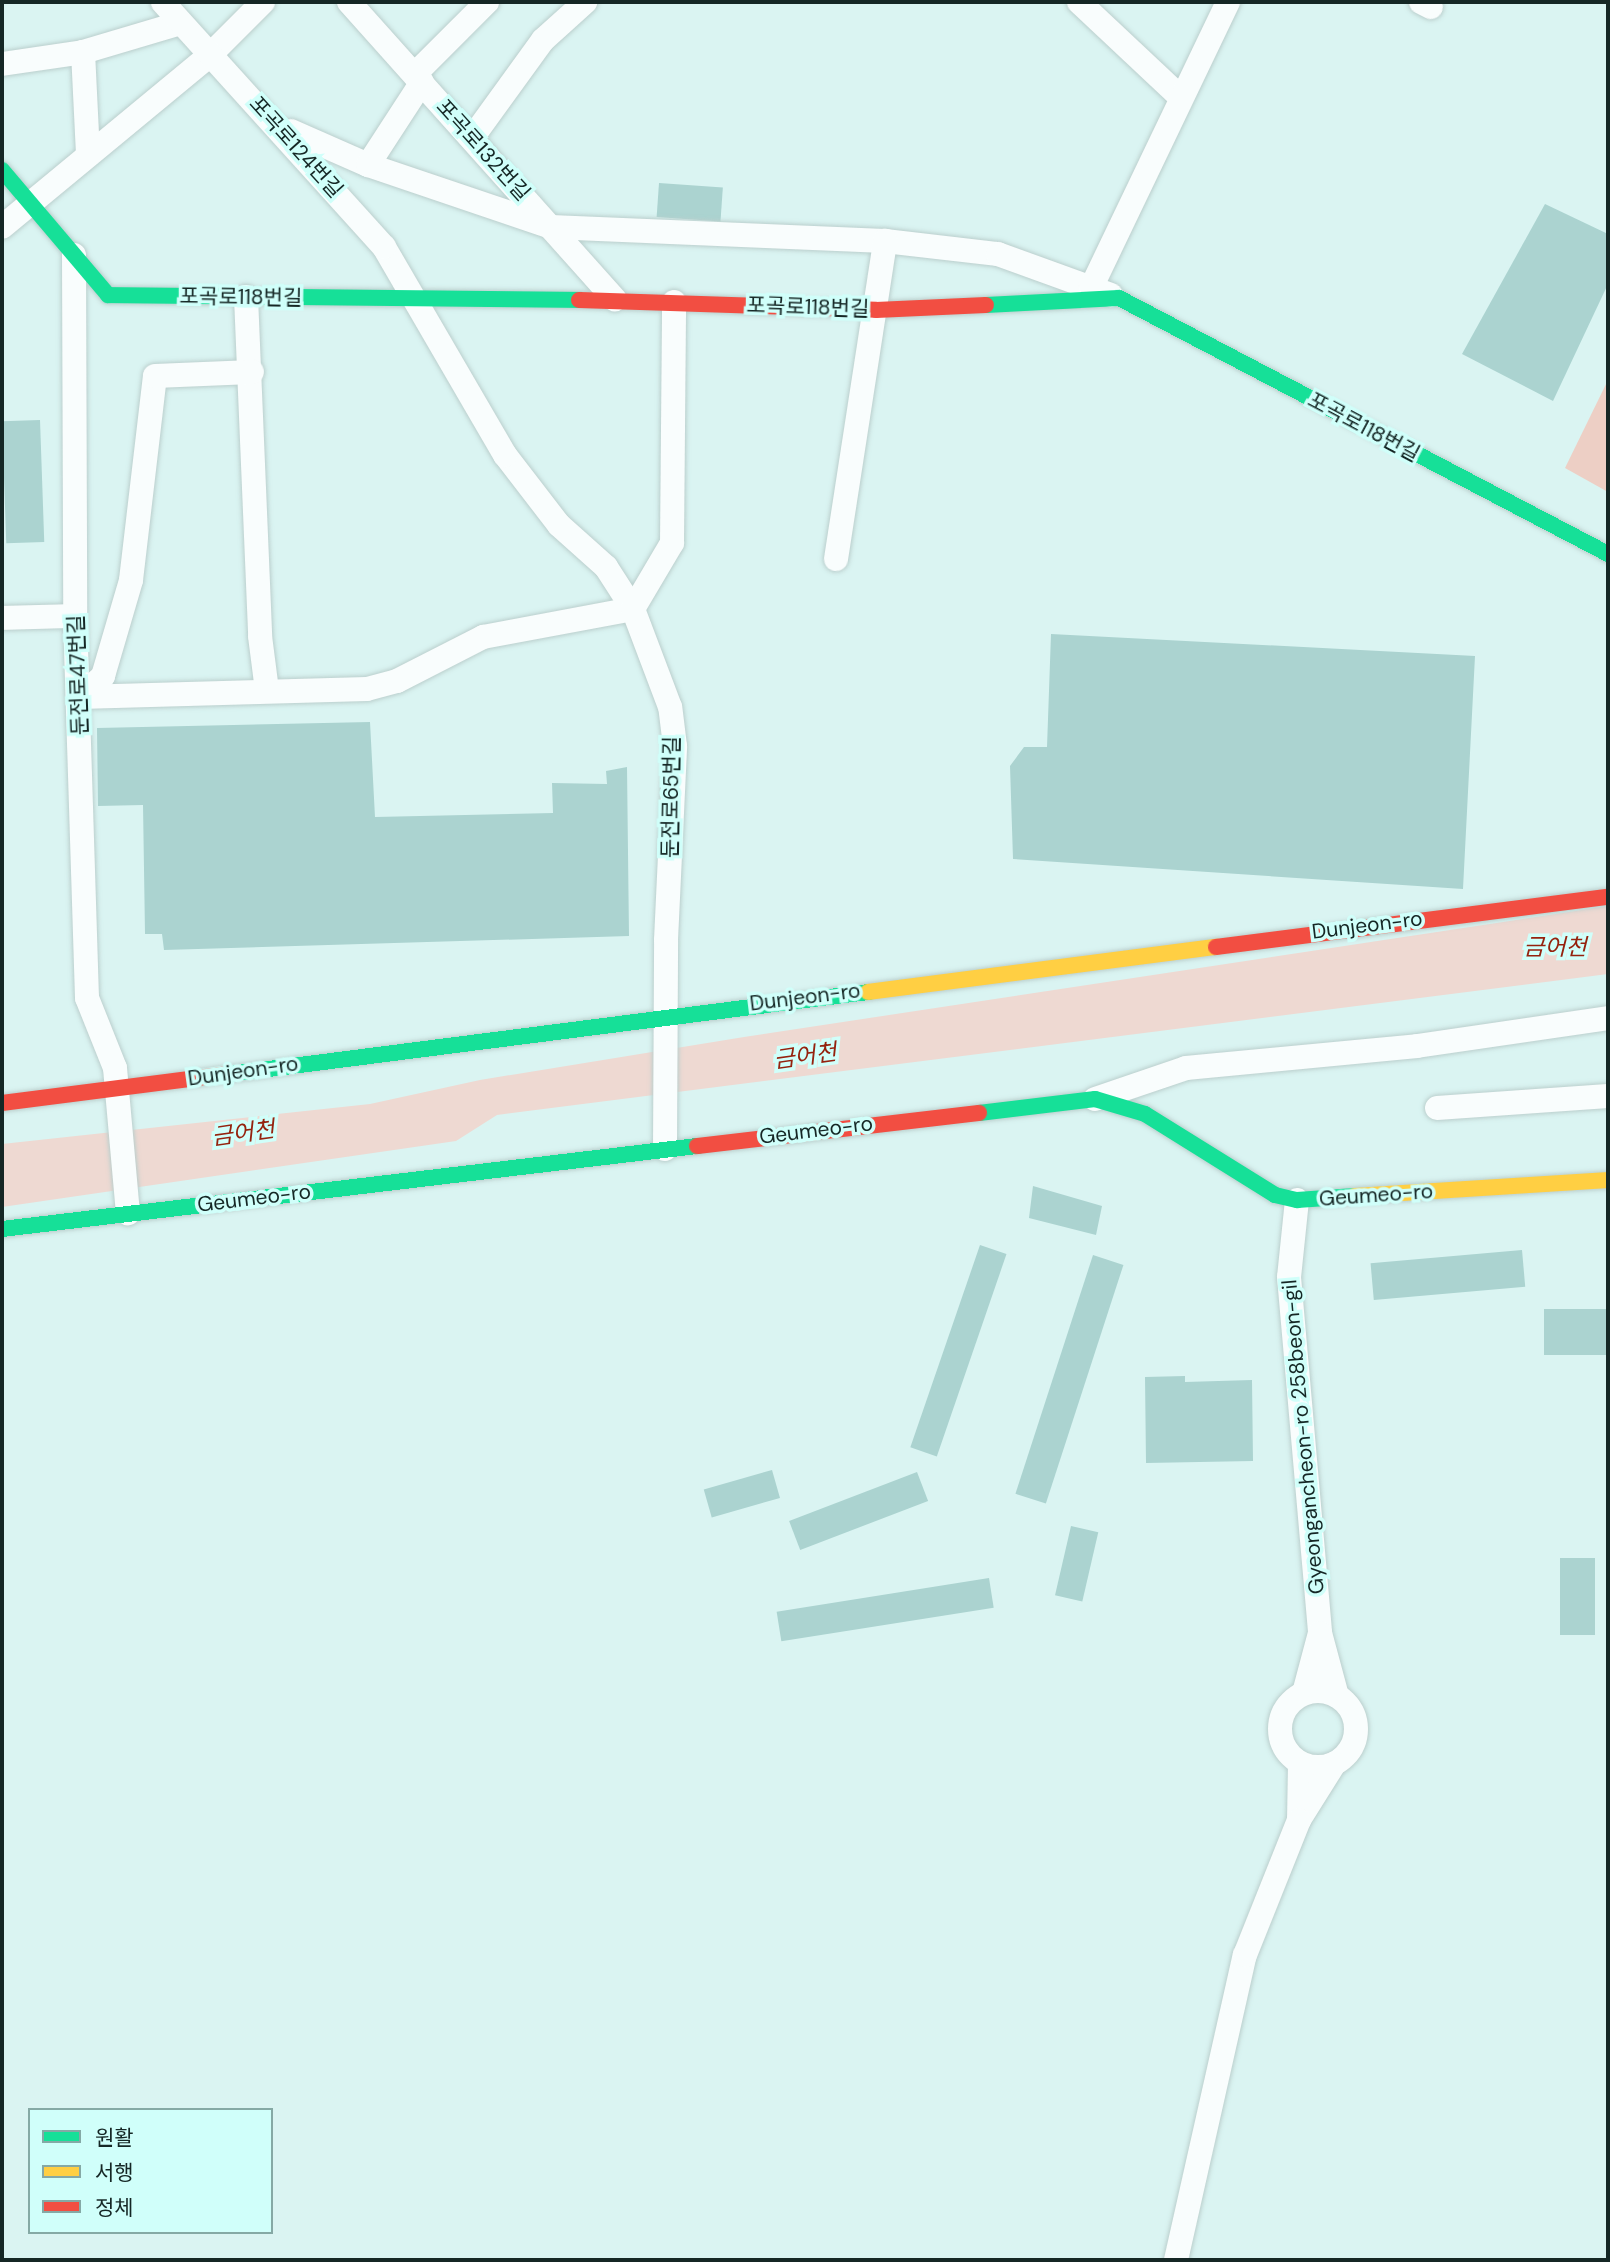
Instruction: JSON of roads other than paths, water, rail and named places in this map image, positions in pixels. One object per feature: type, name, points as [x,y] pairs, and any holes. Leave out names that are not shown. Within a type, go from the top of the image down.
[{"type":"street","name":"포곡로124번길","points":[[163,2],[275,122],[384,247],[505,455],[559,525],[606,566],[633,609]]},
{"type":"street","points":[[2,227],[210,55],[263,2]]},
{"type":"street","name":"포곡로132번길","points":[[349,2],[615,300]]},
{"type":"street","points":[[368,165],[419,78],[487,2]]},
{"type":"street","points":[[472,138],[543,40],[585,2]]},
{"type":"street","points":[[1079,2],[1178,95]]},
{"type":"street","points":[[1091,288],[1178,95],[1228,2]]},
{"type":"street","points":[[2,64],[83,52],[180,23]]},
{"type":"street","points":[[83,52],[88,155]]},
{"type":"street","points":[[275,122],[368,165],[551,226],[885,241],[998,254],[1119,298]]},
{"type":"street","name":"포곡로118번길","points":[[2,170],[108,295],[417,301],[615,300],[876,310],[1119,298],[1608,554]]},
{"type":"street","points":[[836,559],[885,241]]},
{"type":"street","name":"둔전로47번길","points":[[74,255],[75,616],[87,998],[115,1068],[128,1213]]},
{"type":"street","points":[[246,297],[252,372],[260,636],[267,691]]},
{"type":"street","points":[[79,697],[367,689],[397,681],[484,637],[633,609],[672,543],[674,302]]},
{"type":"street","points":[[79,697],[103,676],[131,580],[155,376],[252,372]]},
{"type":"street","name":"둔전로65번길","points":[[633,609],[670,707],[675,747],[665,1140]]},
{"type":"street","points":[[2,618],[75,616]]},
{"type":"street","name":"Dunjeon-ro","points":[[2,1103],[666,1024],[1608,897]]},
{"type":"street","points":[[1095,1099],[1186,1068],[1417,1046],[1608,1018]]},
{"type":"street","points":[[1437,1108],[1608,1096]]},
{"type":"street","name":"Geumeo-ro","points":[[2,1229],[665,1140],[1095,1099],[1145,1114],[1275,1195],[1297,1200],[1608,1180]]},
{"type":"street","name":"Gyeongancheon-ro 258beon-gil","points":[[1297,1200],[1289,1277],[1320,1633]]},
{"type":"street","points":[[1299,1820],[1300,1764],[1282,1745],[1279,1732],[1285,1709],[1304,1693],[1320,1633]]},
{"type":"street","points":[[1320,1633],[1337,1696]]},
{"type":"street","points":[[1176,2260],[1245,1955],[1299,1820],[1334,1764],[1348,1754],[1356,1730],[1349,1706],[1337,1696],[1304,1693]]},
{"type":"street","points":[[1300,1764],[1334,1764]]},
{"type":"water","name":"금어천","points":[[1608,906],[1608,974],[497,1115],[456,1141],[2,1207],[2,1144],[370,1104],[480,1080],[744,1037]]}]
